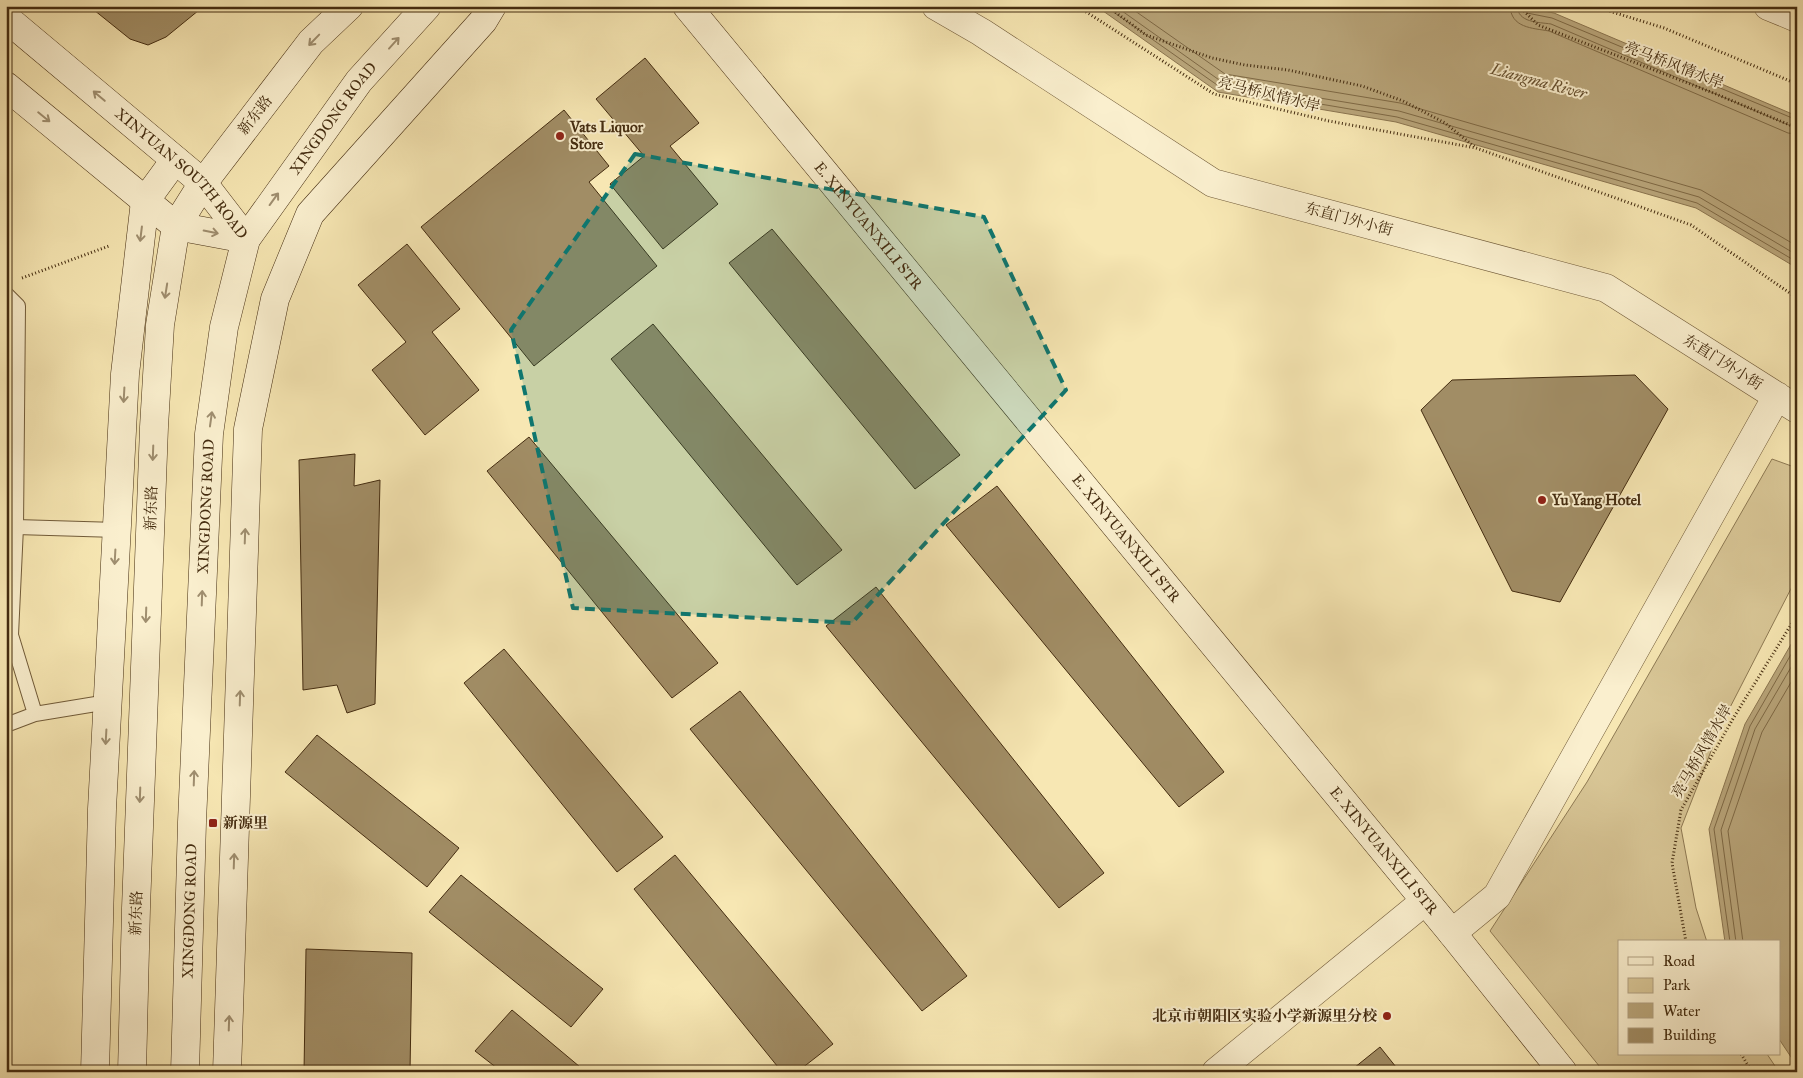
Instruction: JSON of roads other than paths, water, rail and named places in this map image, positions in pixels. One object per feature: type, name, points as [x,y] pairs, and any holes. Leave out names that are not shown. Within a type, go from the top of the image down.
[{"type":"street","name":"新东路","points":[[132,1072],[136,908],[154,427],[160,325],[176,226],[203,183],[312,42],[349,6]]},
{"type":"street","name":"XINGDONG ROAD","points":[[185,1072],[192,832],[209,434],[224,327],[246,239],[359,81],[427,6]]},
{"type":"street","points":[[227,1072],[248,430],[275,299],[310,214],[483,21],[492,6]]},
{"type":"street","name":"东直门外小街","points":[[936,6],[981,32],[1214,183],[1606,288],[1787,403]]},
{"type":"street","points":[[1768,6],[1797,18]]},
{"type":"street","name":"E. XINYUANXILI STR","points":[[691,8],[1452,933],[1562,1072]]},
{"type":"street","name":"XINYUAN SOUTH ROAD","points":[[6,18],[203,183],[246,239]]},
{"type":"street","name":"XINYUAN SOUTH ROAD","points":[[6,86],[176,226],[246,239]]},
{"type":"street","points":[[95,1072],[102,809],[125,374],[145,200],[175,160]]},
{"type":"street","points":[[1452,933],[1497,896],[1787,403]]},
{"type":"street","points":[[1216,1072],[1425,901]]},
{"type":"lane","points":[[6,294],[18,306],[16,527],[12,635],[34,714]]},
{"type":"lane","points":[[16,527],[117,530]]},
{"type":"lane","points":[[6,725],[34,714],[108,702]]},
{"type":"water","name":"Liangma River","points":[[1096,6],[1516,6],[1554,13],[1797,116],[1797,268],[1696,208],[1396,122],[1218,92]]},
{"type":"water","points":[[1797,634],[1797,1066],[1780,1040],[1780,940],[1725,940],[1709,829],[1745,724]]},
{"type":"place","name":"Vats Liquor Store","points":[[560,136]]},
{"type":"place","name":"Yu Yang Hotel","points":[[1542,500]]},
{"type":"place","name":"新源里","points":[[213,823]]},
{"type":"place","name":"北京市朝阳区实验小学新源里分校","points":[[1387,1016]]}]
